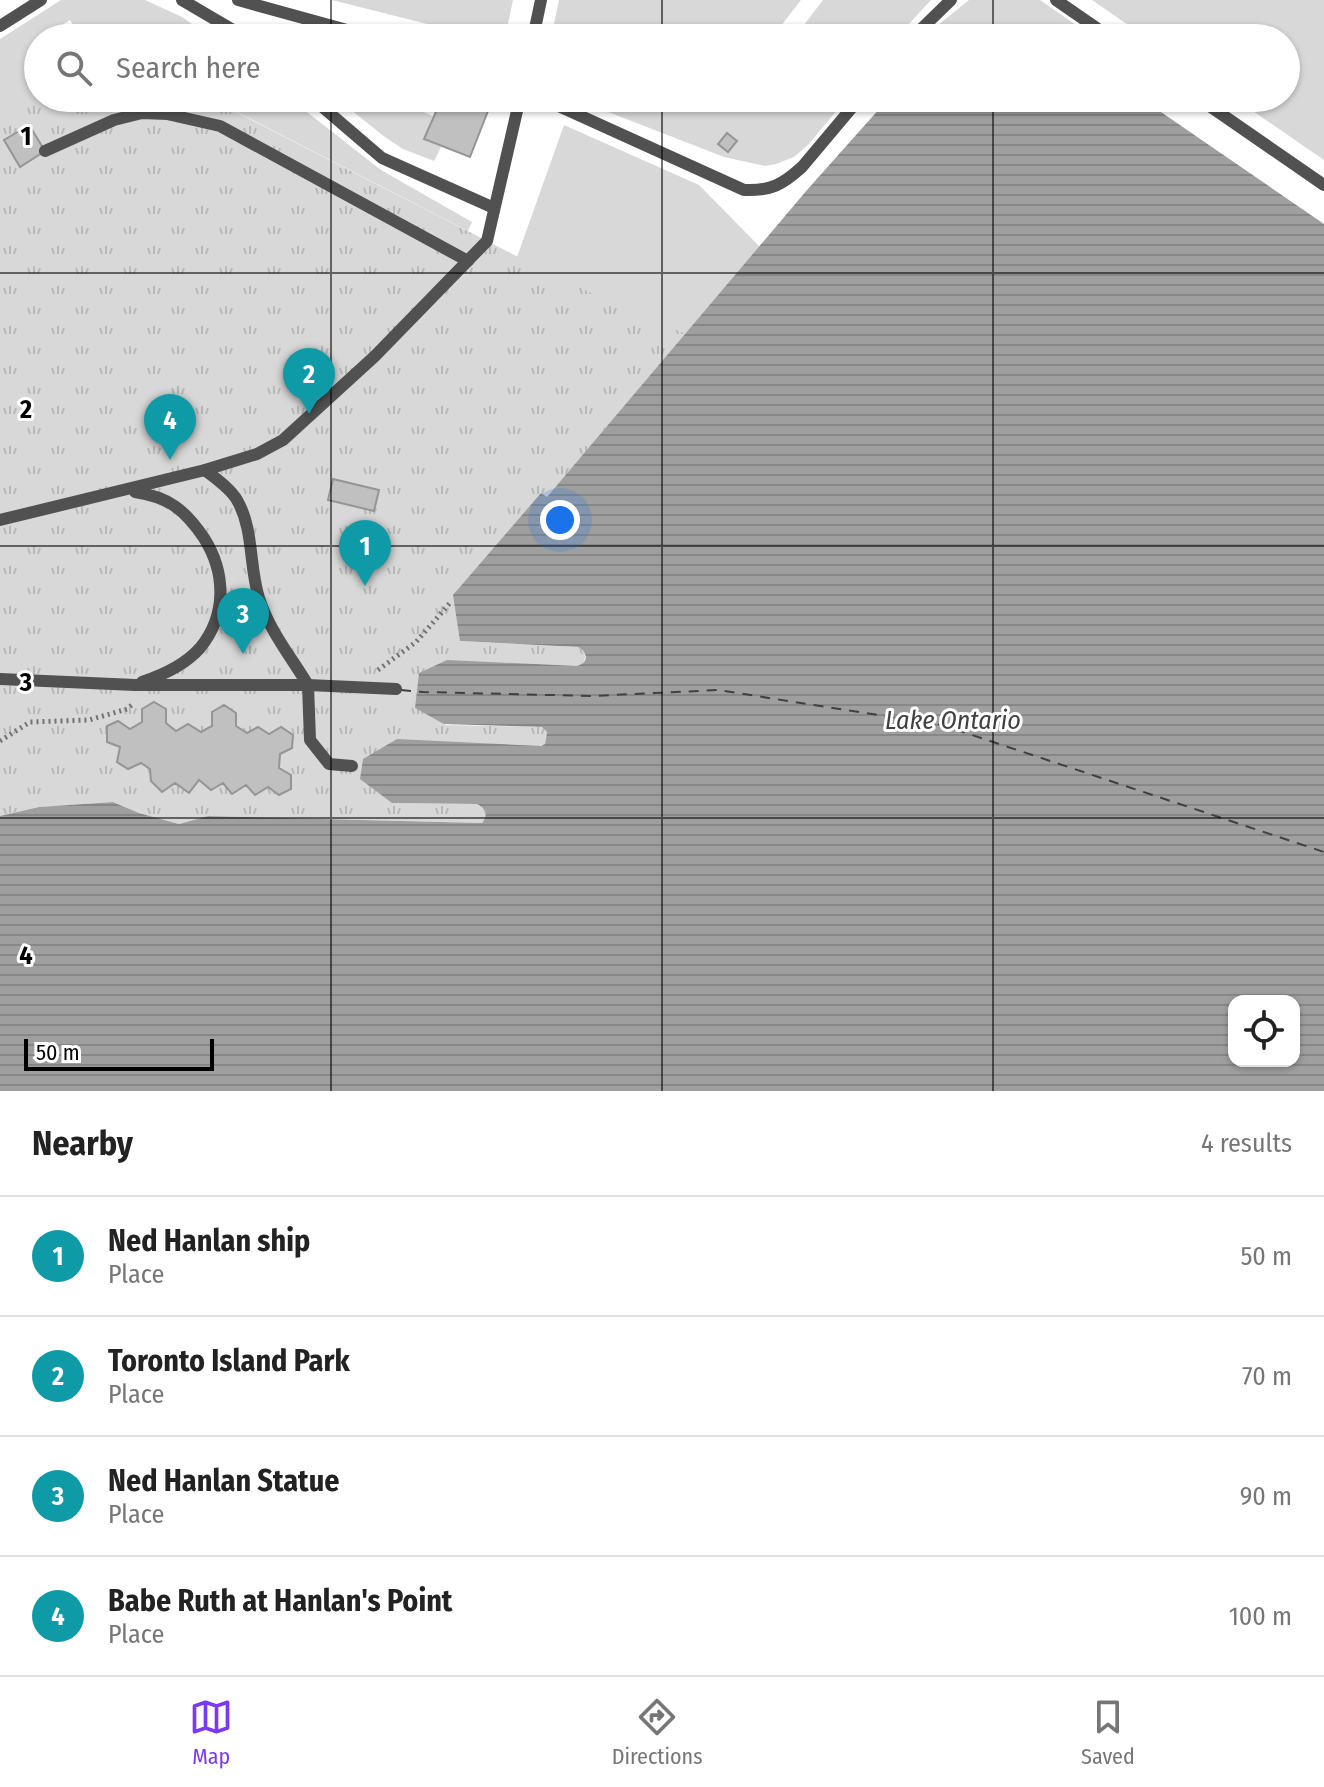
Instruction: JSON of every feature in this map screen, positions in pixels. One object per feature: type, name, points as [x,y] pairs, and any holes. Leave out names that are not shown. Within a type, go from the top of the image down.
[{"type":"lane","points":[[0,26],[41,0]]},
{"type":"lane","points":[[182,0],[223,24]]},
{"type":"lane","points":[[238,0],[325,24]]},
{"type":"lane","points":[[536,24],[541,0]]},
{"type":"lane","points":[[926,24],[951,0]]},
{"type":"lane","points":[[1056,0],[1091,24]]},
{"type":"lane","points":[[328,112],[382,158],[494,208]]},
{"type":"lane","points":[[0,520],[205,470],[257,454],[283,440],[375,356],[487,241],[517,112]]},
{"type":"lane","points":[[572,112],[744,190],[761,190],[777,186],[792,176],[848,112]]},
{"type":"lane","points":[[1218,112],[1324,185]]},
{"type":"lane","points":[[45,151],[114,120],[142,113],[167,114],[220,126],[468,261]]},
{"type":"lane","points":[[205,470],[236,498],[243,514],[258,596],[270,626],[308,685],[310,740],[329,764],[352,766]]},
{"type":"lane","points":[[127,490],[154,495],[174,505],[193,523],[212,551],[219,569],[221,590],[217,616],[200,647],[176,667],[135,685]]},
{"type":"lane","points":[[0,679],[135,685],[308,685],[396,689]]},
{"type":"path","points":[[356,687],[416,642],[450,603]]},
{"type":"path","points":[[0,741],[30,722],[89,720],[127,709],[157,685]]},
{"type":"green space","points":[[61,0],[145,0],[192,24],[73,24],[70,20],[64,24],[24,24],[24,112],[34,112],[0,227],[0,39]]},
{"type":"green space","points":[[332,0],[513,0],[508,24],[427,24]]},
{"type":"green space","points":[[559,0],[801,0],[782,24],[554,24]]},
{"type":"green space","points":[[823,0],[931,0],[909,24],[805,24]]},
{"type":"green space","points":[[969,0],[1040,0],[1075,24],[939,24]]},
{"type":"green space","points":[[1092,0],[1324,0],[1324,160],[1254,112],[1300,112],[1300,24],[1127,24]]},
{"type":"green space","points":[[24,90],[24,112],[236,112],[569,283],[686,334],[547,498],[542,493],[460,641],[578,647],[583,650],[585,657],[582,665],[444,725],[542,727],[547,732],[545,744],[391,803],[477,804],[486,814],[482,823],[208,816],[179,824],[113,802],[39,807],[0,816],[0,105]]},
{"type":"green space","points":[[237,112],[307,112],[381,170],[472,222],[468,231]]},
{"type":"green space","points":[[354,112],[423,112],[433,116],[424,139],[441,147],[434,161],[403,149]]},
{"type":"green space","points":[[608,112],[835,112],[794,157],[765,166],[724,157]]},
{"type":"green space","points":[[564,125],[699,185],[760,247],[547,498],[517,257]]},
{"type":"water","name":"Lake Ontario","points":[[877,112],[1161,112],[1324,224],[1324,1091],[0,1091],[0,816],[39,807],[113,802],[179,824],[208,816],[482,823],[485,812],[477,804],[392,803],[360,779],[363,759],[397,739],[545,744],[547,732],[542,727],[444,724],[415,708],[419,673],[447,660],[577,666],[585,660],[584,652],[578,647],[460,641],[453,595],[541,493],[547,497]]},
{"type":"building","points":[[436,112],[488,112],[470,157],[424,139]]},
{"type":"building","points":[[29,125],[45,151],[20,167],[4,140]]},
{"type":"building","points":[[727,133],[737,141],[728,152],[718,144]]},
{"type":"building","points":[[333,479],[379,490],[374,511],[328,500]]},
{"type":"building","points":[[154,702],[166,709],[166,723],[176,731],[188,724],[201,732],[212,726],[212,712],[224,705],[236,713],[236,726],[247,733],[258,727],[269,734],[281,727],[293,735],[292,748],[280,754],[279,768],[291,775],[291,789],[279,795],[268,787],[255,795],[246,785],[232,794],[223,783],[211,790],[199,780],[189,793],[175,783],[162,792],[151,781],[150,769],[141,763],[128,769],[117,762],[120,747],[107,742],[107,726],[118,721],[130,729],[142,722],[142,709]]},
{"type":"ferry route","points":[[401,690],[592,696],[718,690],[942,725],[1324,852]]},
{"type":"place","name":"Toronto Island Park","points":[[309,414]]},
{"type":"place","name":"Babe Ruth at Hanlan's Point","points":[[170,460]]},
{"type":"place","name":"Ned Hanlan ship","points":[[365,586]]},
{"type":"place","name":"Ned Hanlan Statue","points":[[243,654]]}]
